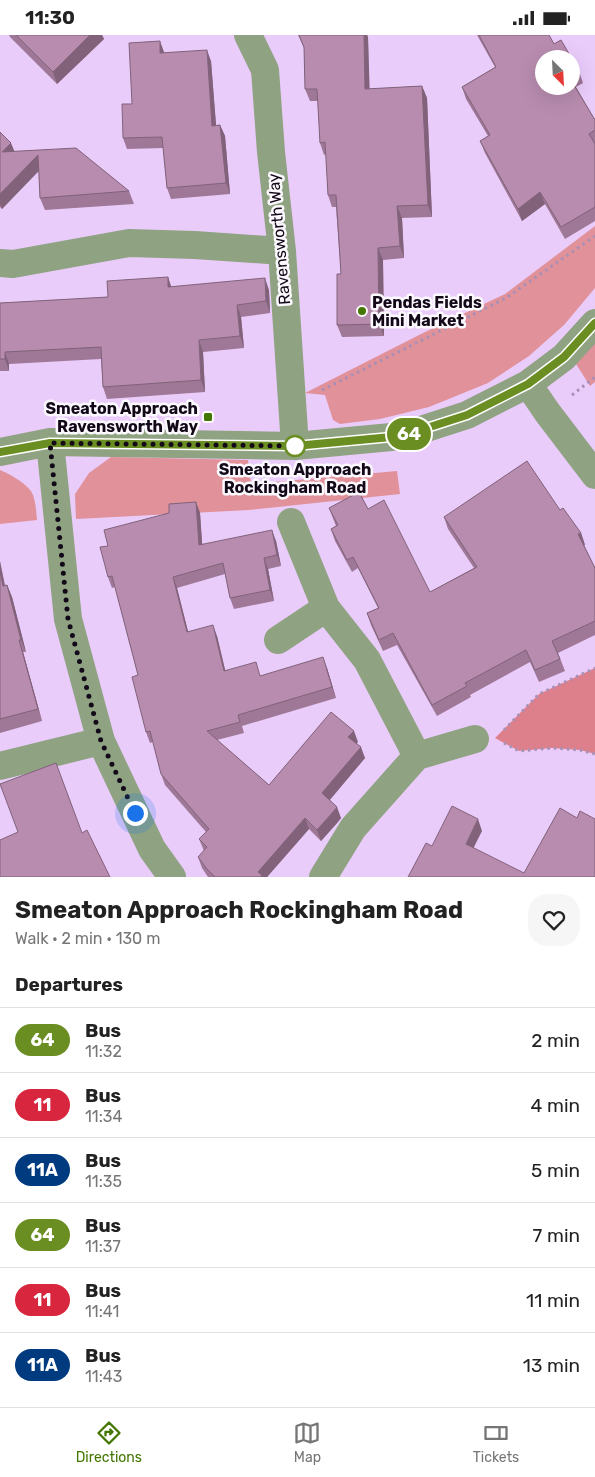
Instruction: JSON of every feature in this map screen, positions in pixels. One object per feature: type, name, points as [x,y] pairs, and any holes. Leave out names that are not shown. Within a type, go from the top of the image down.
[{"type":"street","name":"Ravensworth Way","points":[[248,35],[265,70],[271,152],[282,251],[295,446]]},
{"type":"street","points":[[0,263],[13,264],[129,243],[282,251]]},
{"type":"street","points":[[0,452],[50,443],[295,446],[402,436],[467,415],[528,384],[564,357],[595,323]]},
{"type":"street","points":[[528,384],[595,475]]},
{"type":"street","points":[[50,443],[68,619],[101,741],[152,849],[172,877]]},
{"type":"street","points":[[291,522],[326,608],[367,660],[417,757]]},
{"type":"street","points":[[278,640],[326,608]]},
{"type":"street","points":[[323,877],[353,828],[417,757],[485,739]]},
{"type":"street","points":[[0,765],[101,741]]},
{"type":"path","points":[[292,405],[506,298],[595,236]]},
{"type":"path","points":[[485,739],[539,694],[595,668]]},
{"type":"path","points":[[485,739],[519,751],[552,748],[580,750],[595,754]]},
{"type":"shaded area","points":[[595,226],[595,288],[564,325],[529,356],[488,383],[429,407],[380,419],[340,424],[333,420],[325,395],[305,393],[505,294]]},
{"type":"shaded area","points":[[595,342],[595,382],[590,386],[576,364]]},
{"type":"shaded area","points":[[111,457],[248,460],[251,484],[397,471],[400,494],[249,510],[76,519],[75,494],[89,473]]},
{"type":"shaded area","points":[[0,470],[25,484],[31,491],[35,501],[37,520],[0,524]]},
{"type":"shaded area","points":[[595,668],[595,754],[580,750],[552,748],[519,751],[495,738],[539,694]]},
{"type":"building","points":[[16,35],[90,35],[53,72]]},
{"type":"building","points":[[299,35],[364,35],[365,89],[422,86],[428,205],[397,206],[400,246],[378,248],[379,324],[337,325],[337,274],[341,274],[336,195],[328,195],[325,142],[320,143],[317,89],[305,89],[304,47]]},
{"type":"building","points":[[479,35],[549,35],[554,44],[561,40],[567,50],[535,50],[535,95],[580,95],[595,120],[595,130],[589,134],[595,144],[595,207],[561,227],[540,192],[518,209],[480,141],[490,135],[462,87],[496,67]]},
{"type":"building","points":[[160,41],[160,53],[207,50],[212,126],[220,125],[226,183],[167,188],[162,137],[123,138],[122,104],[132,104],[129,43]]},
{"type":"building","points":[[0,132],[11,143],[2,152],[76,148],[129,191],[40,198],[38,155],[0,194]]},
{"type":"building","points":[[168,277],[168,287],[265,278],[266,301],[237,305],[240,336],[199,340],[201,380],[103,387],[101,347],[5,352],[5,359],[0,359],[0,303],[108,297],[107,281]]},
{"type":"building","points":[[527,461],[560,510],[563,508],[581,533],[578,534],[595,568],[595,621],[552,641],[560,659],[535,670],[526,650],[465,683],[467,686],[432,705],[393,633],[379,640],[367,613],[379,608],[353,557],[347,560],[331,529],[338,525],[329,508],[359,492],[368,509],[384,500],[430,592],[477,567],[444,517]]},
{"type":"building","points":[[196,502],[199,545],[272,530],[277,555],[264,558],[270,590],[230,598],[223,563],[173,577],[187,632],[213,625],[224,671],[256,662],[260,676],[323,657],[332,687],[238,715],[240,722],[207,731],[269,785],[331,712],[354,731],[348,737],[361,747],[322,793],[337,807],[317,830],[305,818],[258,872],[262,875],[260,877],[215,877],[198,857],[207,847],[199,839],[209,829],[161,774],[150,731],[146,732],[132,677],[138,675],[112,576],[108,577],[100,547],[108,546],[104,530],[169,513],[169,504]]},
{"type":"building","points":[[0,571],[3,586],[7,585],[21,640],[19,640],[38,709],[0,719]]},
{"type":"building","points":[[56,763],[82,833],[87,830],[110,877],[0,877],[0,840],[18,832],[0,784]]},
{"type":"building","points":[[452,806],[478,819],[466,844],[524,873],[560,808],[577,818],[580,811],[595,819],[595,877],[408,877],[426,843],[432,846]]},
{"type":"bus line","name":"64","points":[[0,452],[50,443],[295,446],[402,436],[467,415],[528,384],[564,357],[595,323]]},
{"type":"place","name":"Pendas Fields Mini Market","points":[[362,311]]},
{"type":"place","name":"Smeaton Approach Ravensworth Way","points":[[208,417]]},
{"type":"place","name":"Smeaton Approach Rockingham Road","points":[[295,446]]},
{"type":"route","points":[[135,813],[101,741],[68,619],[50,443],[295,446]]}]
